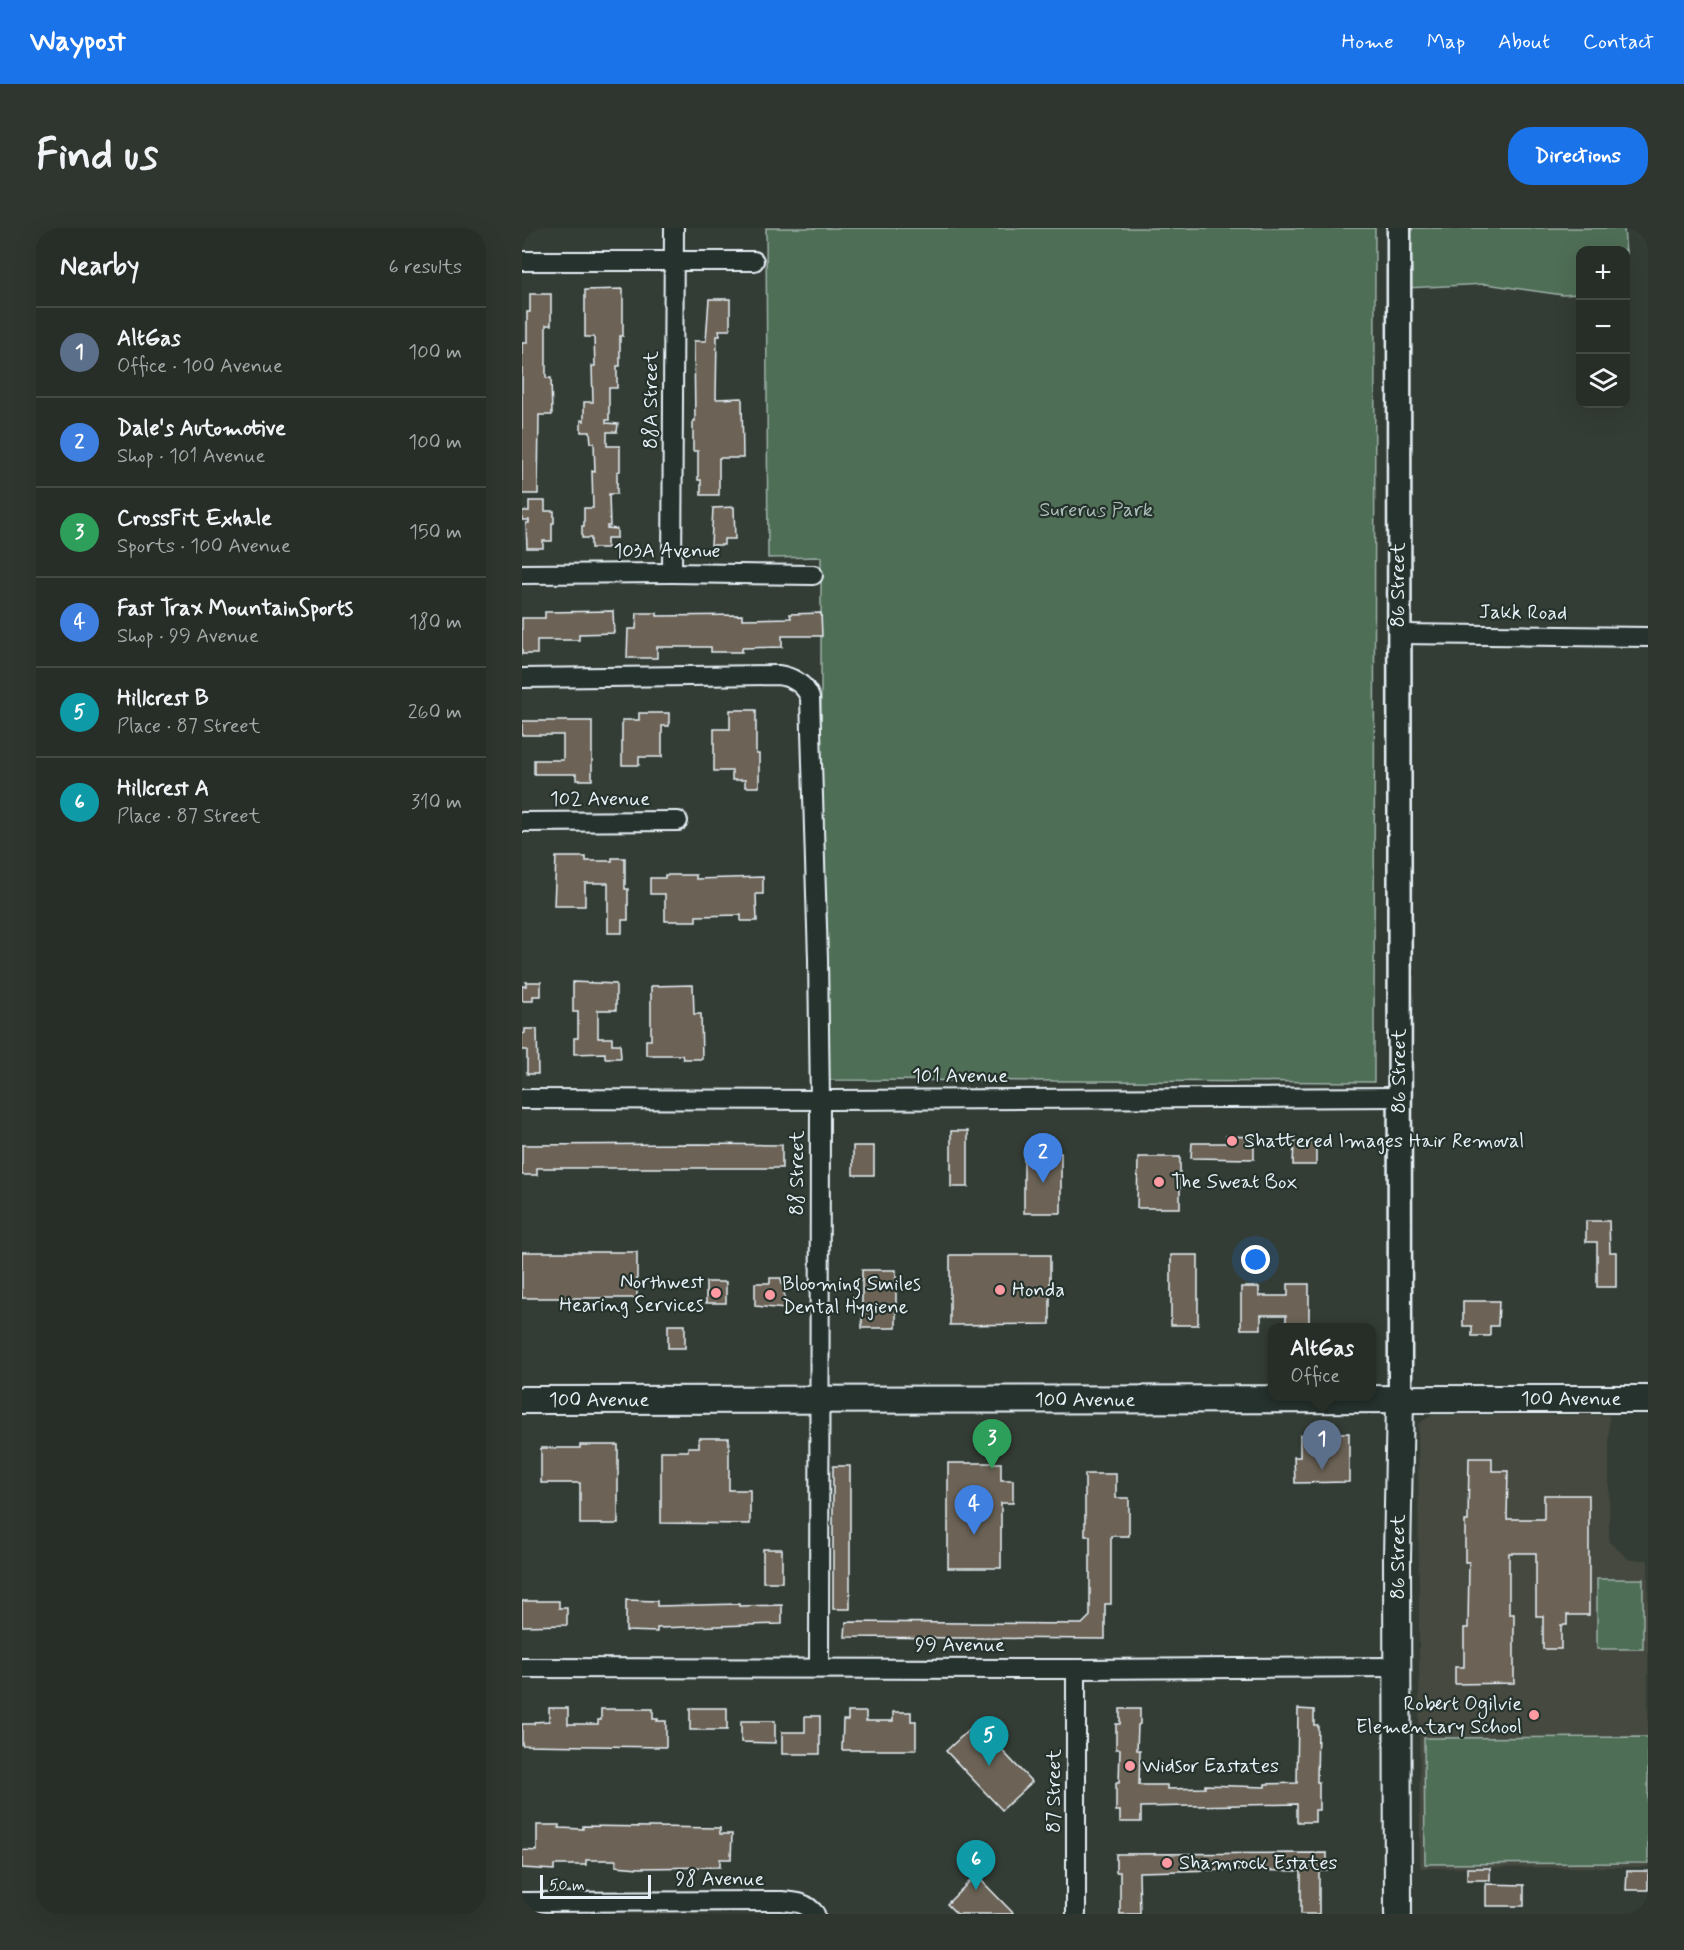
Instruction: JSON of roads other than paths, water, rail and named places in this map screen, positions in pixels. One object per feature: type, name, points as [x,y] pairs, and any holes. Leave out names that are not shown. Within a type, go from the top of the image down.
[{"type":"main road","name":"100 Avenue","points":[[1376,1400],[1648,1399]]},
{"type":"main road","name":"100 Avenue","points":[[522,1400],[1268,1400]]},
{"type":"main road","name":"86 Street","points":[[1398,1914],[1397,1667],[1400,1400]]},
{"type":"street","name":"88A Street","points":[[672,573],[674,228]]},
{"type":"street","name":"86 Street","points":[[1399,228],[1400,1400]]},
{"type":"street","points":[[522,261],[754,261]]},
{"type":"street","name":"103A Avenue","points":[[522,574],[813,575]]},
{"type":"street","name":"Jakk Road","points":[[1398,634],[1648,637]]},
{"type":"street","name":"88 Street","points":[[522,678],[778,675],[786,676],[799,683],[808,692],[810,698],[820,1100],[819,1667]]},
{"type":"street","name":"102 Avenue","points":[[522,822],[678,821]]},
{"type":"street","name":"101 Avenue","points":[[522,1099],[1399,1097]]},
{"type":"street","name":"99 Avenue","points":[[522,1668],[1397,1667]]},
{"type":"street","name":"87 Street","points":[[1076,1669],[1076,1914]]},
{"type":"street","name":"98 Avenue","points":[[522,1902],[782,1901],[799,1902],[812,1911]]},
{"type":"place","name":"Shattered Images Hair Removal","points":[[1232,1141]]},
{"type":"place","name":"The Sweat Box","points":[[1159,1182]]},
{"type":"place","name":"Dale's Automotive","points":[[1043,1183]]},
{"type":"place","name":"Honda","points":[[1000,1290]]},
{"type":"place","name":"Northwest Hearing Services","points":[[716,1293]]},
{"type":"place","name":"Blooming Smiles Dental Hygiene","points":[[770,1295]]},
{"type":"place","name":"CrossFit Exhale","points":[[992,1469]]},
{"type":"place","name":"AltGas","points":[[1322,1470]]},
{"type":"place","name":"Fast Trax MountainSports","points":[[974,1535]]},
{"type":"place","name":"Robert Ogilvie Elementary School","points":[[1534,1715]]},
{"type":"place","name":"Hillcrest B","points":[[989,1766]]},
{"type":"place","name":"Widsor Eastates","points":[[1130,1766]]},
{"type":"place","name":"Shamrock Estates","points":[[1167,1863]]},
{"type":"place","name":"Hillcrest A","points":[[976,1890]]},
{"type":"park label","name":"Surerus Park","points":[[1096,510]]}]
